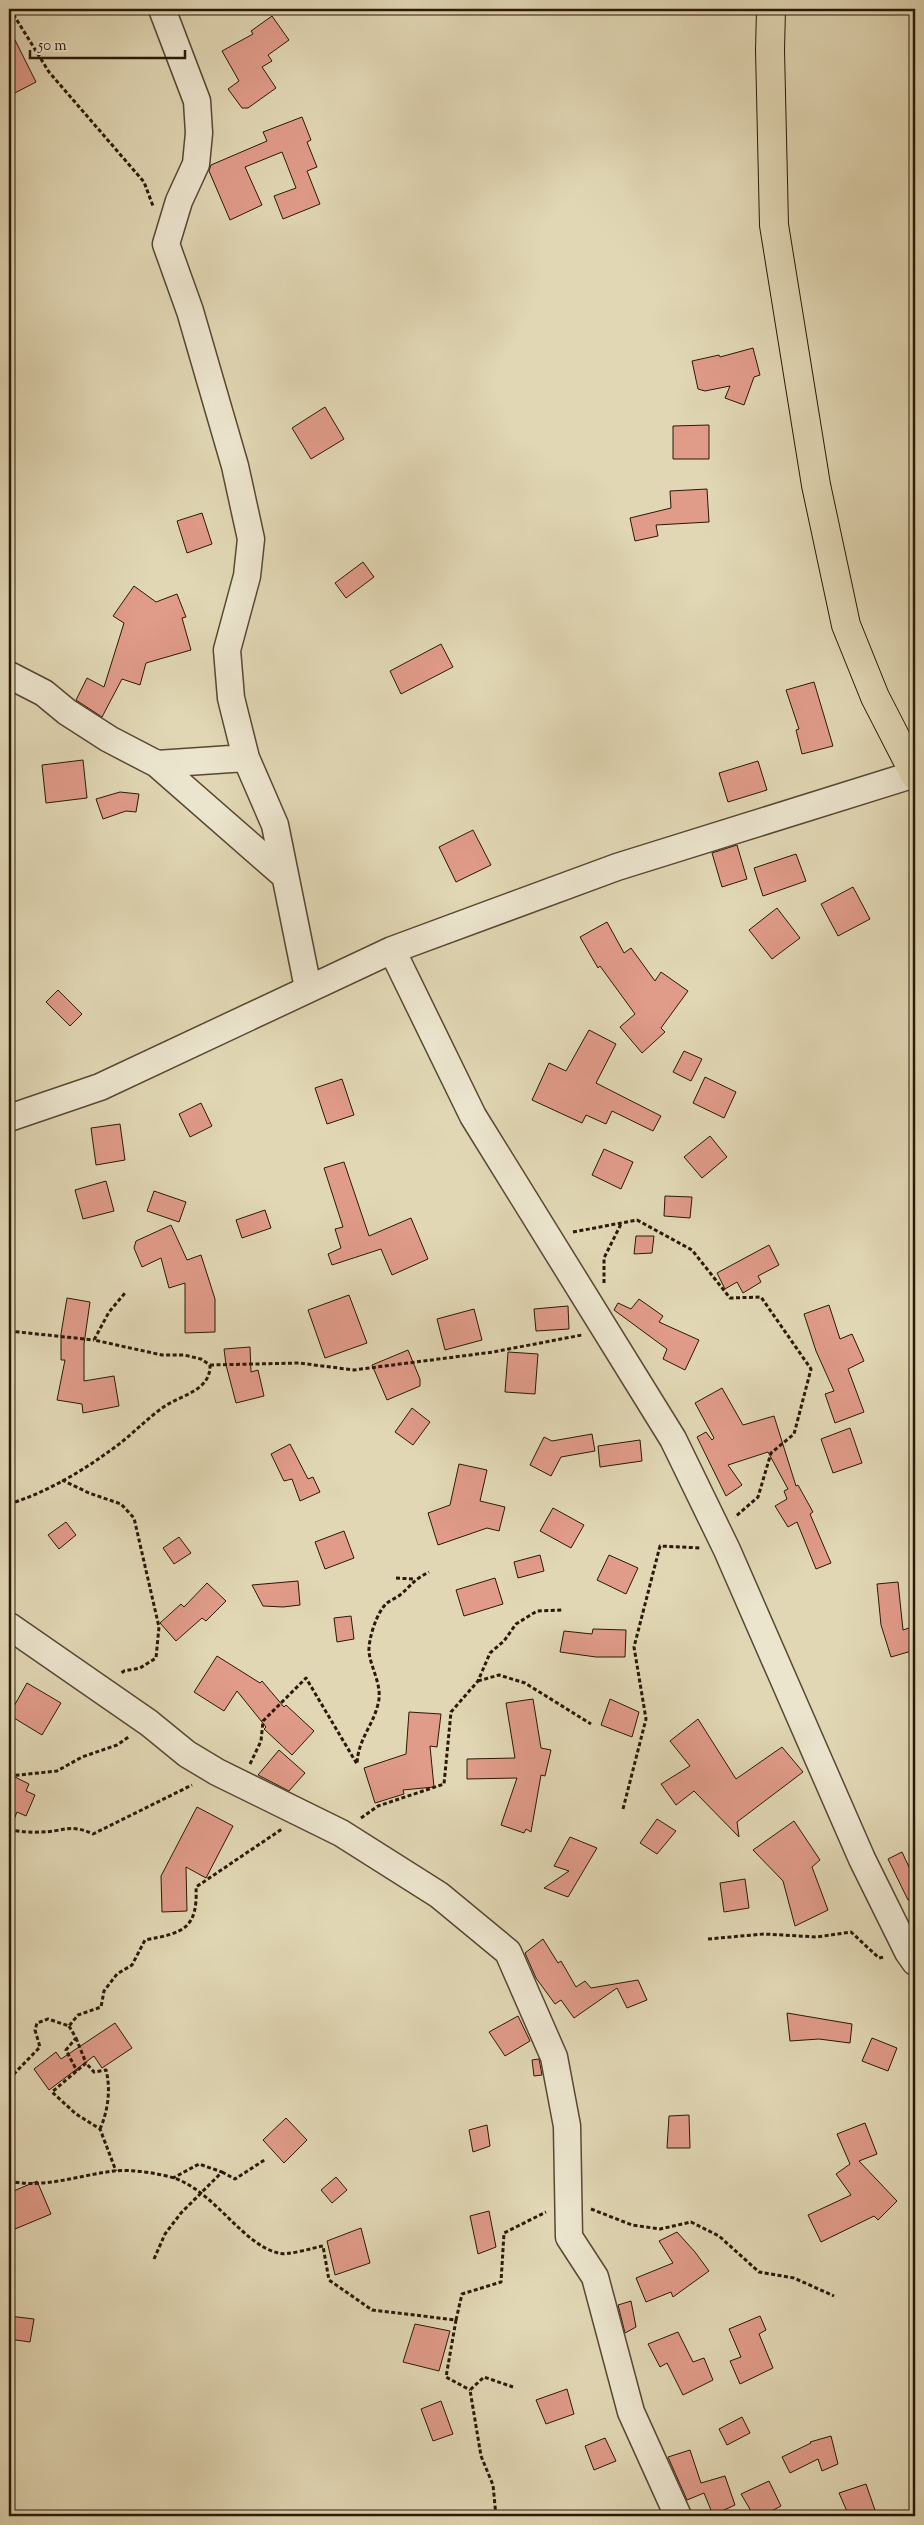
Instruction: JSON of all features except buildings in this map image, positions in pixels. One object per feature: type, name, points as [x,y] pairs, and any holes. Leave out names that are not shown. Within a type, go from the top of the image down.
[{"type":"main road","points":[[771,9],[770,50],[774,225],[816,485],[846,625],[875,697],[915,775]]},
{"type":"street","points":[[162,9],[197,101],[198,133],[196,164],[179,201],[166,244],[190,311],[235,466],[251,539],[247,576],[227,650],[231,698],[246,758],[275,825],[308,988]]},
{"type":"street","points":[[9,676],[44,692],[67,712],[109,739],[157,764],[285,876]]},
{"type":"street","points":[[157,764],[246,758]]},
{"type":"street","points":[[9,1118],[100,1087],[392,950],[617,867],[915,775]]},
{"type":"street","points":[[392,950],[473,1116],[673,1439],[722,1541],[862,1859],[911,1957]]},
{"type":"street","points":[[9,1626],[149,1723],[187,1754],[228,1777],[340,1833],[439,1895],[508,1952],[554,2057],[567,2126],[569,2237],[595,2277],[631,2412],[678,2516]]},
{"type":"path","points":[[10,9],[49,72],[144,182],[154,209]]},
{"type":"path","points":[[548,1237],[636,1220],[692,1250],[730,1298],[761,1297],[811,1369],[794,1434],[771,1453],[758,1497],[722,1541],[660,1546],[634,1647],[646,1719],[623,1809]]},
{"type":"path","points":[[604,1288],[604,1258],[622,1223]]},
{"type":"path","points":[[94,1340],[109,1312],[124,1292]]},
{"type":"path","points":[[9,1331],[94,1340],[162,1355],[184,1355],[201,1359],[210,1365],[299,1363],[354,1370],[493,1352],[606,1330]]},
{"type":"path","points":[[9,1504],[62,1480],[111,1450],[166,1406],[185,1398],[196,1389],[207,1379],[210,1373],[210,1365]]},
{"type":"path","points":[[62,1480],[89,1493],[121,1504],[134,1518],[159,1627],[156,1658],[140,1668],[124,1671],[103,1690]]},
{"type":"path","points":[[9,1830],[41,1832],[60,1828],[82,1828],[93,1834],[228,1777],[262,1741],[263,1721],[306,1678],[357,1764],[358,1753],[365,1732],[379,1703],[378,1684],[369,1652],[372,1630],[385,1604],[400,1595],[414,1579],[429,1572]]},
{"type":"path","points":[[396,1578],[414,1579]]},
{"type":"path","points":[[340,1833],[378,1806],[444,1784],[451,1712],[478,1681],[490,1653],[504,1641],[516,1624],[537,1611],[562,1610]]},
{"type":"path","points":[[478,1681],[499,1675],[524,1683],[591,1724]]},
{"type":"path","points":[[9,1776],[57,1771],[82,1757],[117,1745],[149,1723]]},
{"type":"path","points":[[69,2026],[78,2014],[101,2007],[104,1991],[117,1974],[132,1965],[145,1940],[176,1934],[182,1927],[190,1924],[197,1908],[196,1887],[303,1814]]},
{"type":"path","points":[[708,1939],[764,1934],[817,1937],[851,1932],[879,1958],[911,1957]]},
{"type":"path","points":[[9,2079],[40,2047],[35,2030],[37,2023],[48,2020],[69,2026],[86,2063],[94,2072],[106,2070],[110,2082],[105,2118],[100,2129]]},
{"type":"path","points":[[76,2038],[66,2050],[77,2070]]},
{"type":"path","points":[[86,2063],[52,2092],[76,2114],[100,2129],[116,2171]]},
{"type":"path","points":[[173,2178],[199,2164],[235,2179],[266,2159]]},
{"type":"path","points":[[9,2181],[26,2185],[116,2171],[173,2178],[202,2193],[259,2244],[279,2254],[323,2246],[328,2280],[372,2310],[456,2320]]},
{"type":"path","points":[[154,2259],[165,2234],[181,2213],[222,2172]]},
{"type":"path","points":[[470,2390],[446,2377],[462,2294],[501,2282],[504,2233],[568,2201],[632,2225],[660,2229],[691,2222],[719,2236],[759,2272],[794,2278],[834,2296]]},
{"type":"path","points":[[470,2390],[484,2378],[513,2386]]},
{"type":"path","points":[[470,2390],[480,2456],[493,2485],[496,2516]]}]
